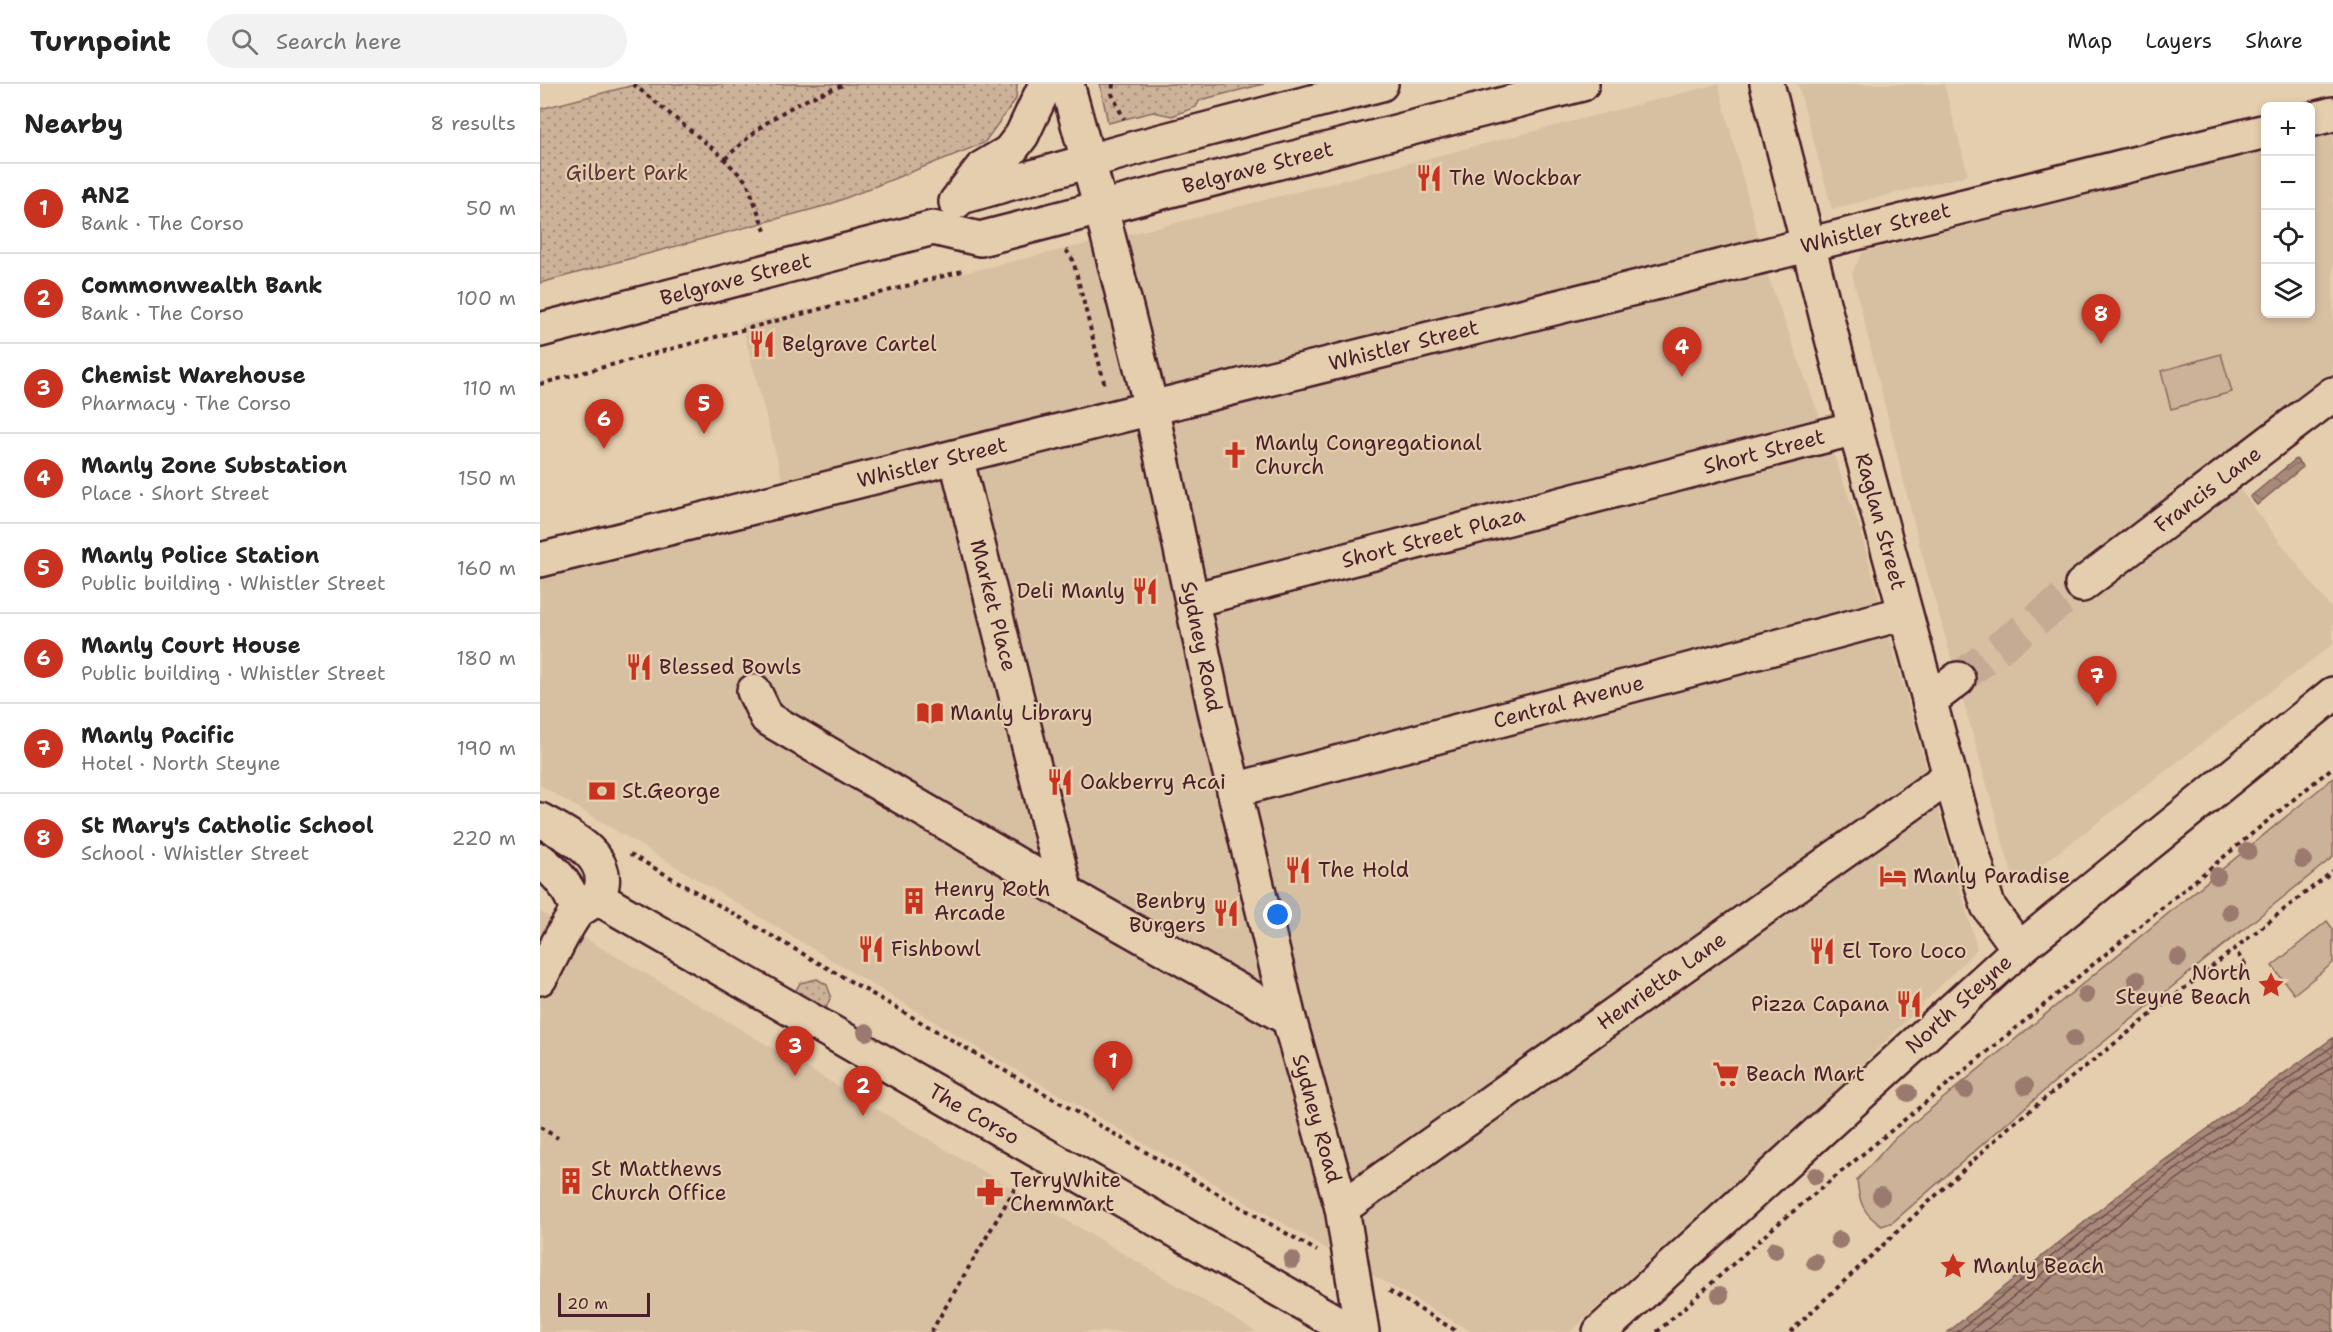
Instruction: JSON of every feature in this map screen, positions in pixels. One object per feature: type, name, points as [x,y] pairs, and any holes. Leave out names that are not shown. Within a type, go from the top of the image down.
[{"type":"street","points":[[933,228],[961,197],[982,168],[1009,152],[1022,135],[1046,84]]},
{"type":"street","name":"Sydney Road","points":[[1067,84],[1151,407],[1234,790],[1289,1019],[1342,1208],[1362,1332]]},
{"type":"street","points":[[961,197],[1381,84]]},
{"type":"street","name":"Belgrave Street","points":[[540,330],[933,228],[981,239],[1582,84]]},
{"type":"street","name":"Raglan Street","points":[[1767,84],[1856,428],[1950,776],[1988,906],[2019,949]]},
{"type":"street","points":[[2315,119],[2333,114]]},
{"type":"street","name":"Whistler Street","points":[[540,560],[2261,132]]},
{"type":"street","name":"Francis Lane","points":[[2082,585],[2333,394]]},
{"type":"street","name":"Short Street","points":[[1672,476],[1856,428]]},
{"type":"street","name":"Market Place","points":[[956,457],[1066,893]]},
{"type":"street","name":"Short Street Plaza","points":[[1193,600],[1672,476]]},
{"type":"street","name":"Central Avenue","points":[[1234,790],[1905,613]]},
{"type":"street","points":[[1929,701],[1959,679]]},
{"type":"street","name":"North Steyne","points":[[1600,1332],[2019,949],[2333,694]]},
{"type":"street","points":[[760,704],[1066,893],[1289,1019]]},
{"type":"street","name":"Henrietta Lane","points":[[1372,1187],[1950,776]]},
{"type":"street","points":[[540,819],[581,844],[593,856],[602,883],[540,978]]},
{"type":"street","points":[[540,860],[565,883],[573,897],[587,904]]},
{"type":"street","name":"The Corso","points":[[587,904],[1036,1148],[1353,1332]]},
{"type":"street","name":"Sydney Road","points":[[1342,1208],[1372,1187]]},
{"type":"path","points":[[633,84],[725,159],[747,182],[765,231]]},
{"type":"path","points":[[725,159],[756,128],[799,101],[846,84]]},
{"type":"path","points":[[1113,84],[1114,100],[1124,119]]},
{"type":"path","points":[[1056,249],[1066,250],[1073,260],[1107,392]]},
{"type":"path","points":[[540,384],[978,267]]},
{"type":"path","points":[[1657,1332],[1773,1228],[2333,767]]},
{"type":"path","points":[[623,850],[1458,1332]]},
{"type":"path","points":[[1790,1332],[2010,1126],[2333,871]]},
{"type":"path","points":[[2231,977],[2245,964],[2234,949]]},
{"type":"path","points":[[540,1127],[558,1138]]},
{"type":"path","points":[[930,1332],[1016,1188],[1036,1148]]},
{"type":"shaded area","points":[[1718,84],[1770,282],[1857,519],[1977,949],[1837,1090],[1570,1332],[1472,1332],[985,1052],[540,785],[540,575],[775,522],[784,485],[742,325],[1164,226]]},
{"type":"shaded area","points":[[1798,84],[1944,84],[1968,175],[1832,209]]},
{"type":"shaded area","points":[[2333,133],[2333,374],[2218,461],[2333,611],[2333,644],[2015,885],[1919,543],[1852,273],[1863,252],[2261,151],[2261,318],[2315,318],[2315,138]]},
{"type":"shaded area","points":[[540,912],[846,1091],[1257,1332],[540,1332]]},
{"type":"green space","name":"Gilbert Park","points":[[638,84],[1017,84],[1016,99],[984,143],[828,205],[540,283],[540,109]]},
{"type":"green space","points":[[1100,84],[1264,84],[1200,100],[1196,107],[1172,116],[1153,112],[1108,123]]},
{"type":"green space","points":[[2221,354],[2232,392],[2171,409],[2161,371]]},
{"type":"green space","points":[[2333,778],[2333,857],[2059,1078],[1893,1222],[1882,1226],[1870,1217],[1863,1207],[1857,1180],[1895,1138]]},
{"type":"green space","points":[[2327,921],[2333,929],[2333,963],[2294,994],[2272,966]]},
{"type":"green space","points":[[817,979],[827,985],[831,996],[825,1011],[794,994],[800,983]]},
{"type":"water","points":[[2296,459],[2303,467],[2257,505],[2250,497]]},
{"type":"water","points":[[2333,1038],[2333,1332],[1948,1332],[2133,1183]]},
{"type":"tunnel","points":[[1958,679],[2082,585]]},
{"type":"place","name":"The Wockbar","points":[[1429,178]]},
{"type":"place","name":"Belgrave Cartel","points":[[762,344]]},
{"type":"place","name":"St Mary's Catholic School","points":[[2101,344]]},
{"type":"place","name":"Manly Zone Substation","points":[[1682,377]]},
{"type":"place","name":"Manly Police Station","points":[[704,434]]},
{"type":"place","name":"Manly Court House","points":[[604,449]]},
{"type":"place","name":"Manly Congregational Church","points":[[1235,455]]},
{"type":"place","name":"Deli Manly","points":[[1145,591]]},
{"type":"place","name":"Blessed Bowls","points":[[639,667]]},
{"type":"place","name":"Manly Pacific","points":[[2097,706]]},
{"type":"place","name":"Manly Library","points":[[930,713]]},
{"type":"place","name":"Oakberry Acai","points":[[1060,782]]},
{"type":"place","name":"St.George","points":[[602,791]]},
{"type":"place","name":"The Hold","points":[[1298,870]]},
{"type":"place","name":"Manly Paradise","points":[[1893,876]]},
{"type":"place","name":"Henry Roth Arcade","points":[[914,901]]},
{"type":"place","name":"Benbry Burgers","points":[[1226,913]]},
{"type":"place","name":"Fishbowl","points":[[871,949]]},
{"type":"place","name":"El Toro Loco","points":[[1822,951]]},
{"type":"place","name":"North Steyne Beach","points":[[2271,985]]},
{"type":"place","name":"Pizza Capana","points":[[1909,1004]]},
{"type":"place","name":"Beach Mart","points":[[1726,1074]]},
{"type":"place","name":"Chemist Warehouse","points":[[795,1076]]},
{"type":"place","name":"ANZ","points":[[1113,1091]]},
{"type":"place","name":"Commonwealth Bank","points":[[863,1116]]},
{"type":"place","name":"St Matthews Church Office","points":[[571,1181]]},
{"type":"place","name":"TerryWhite Chemmart","points":[[990,1192]]},
{"type":"place","name":"Manly Beach","points":[[1953,1266]]}]
